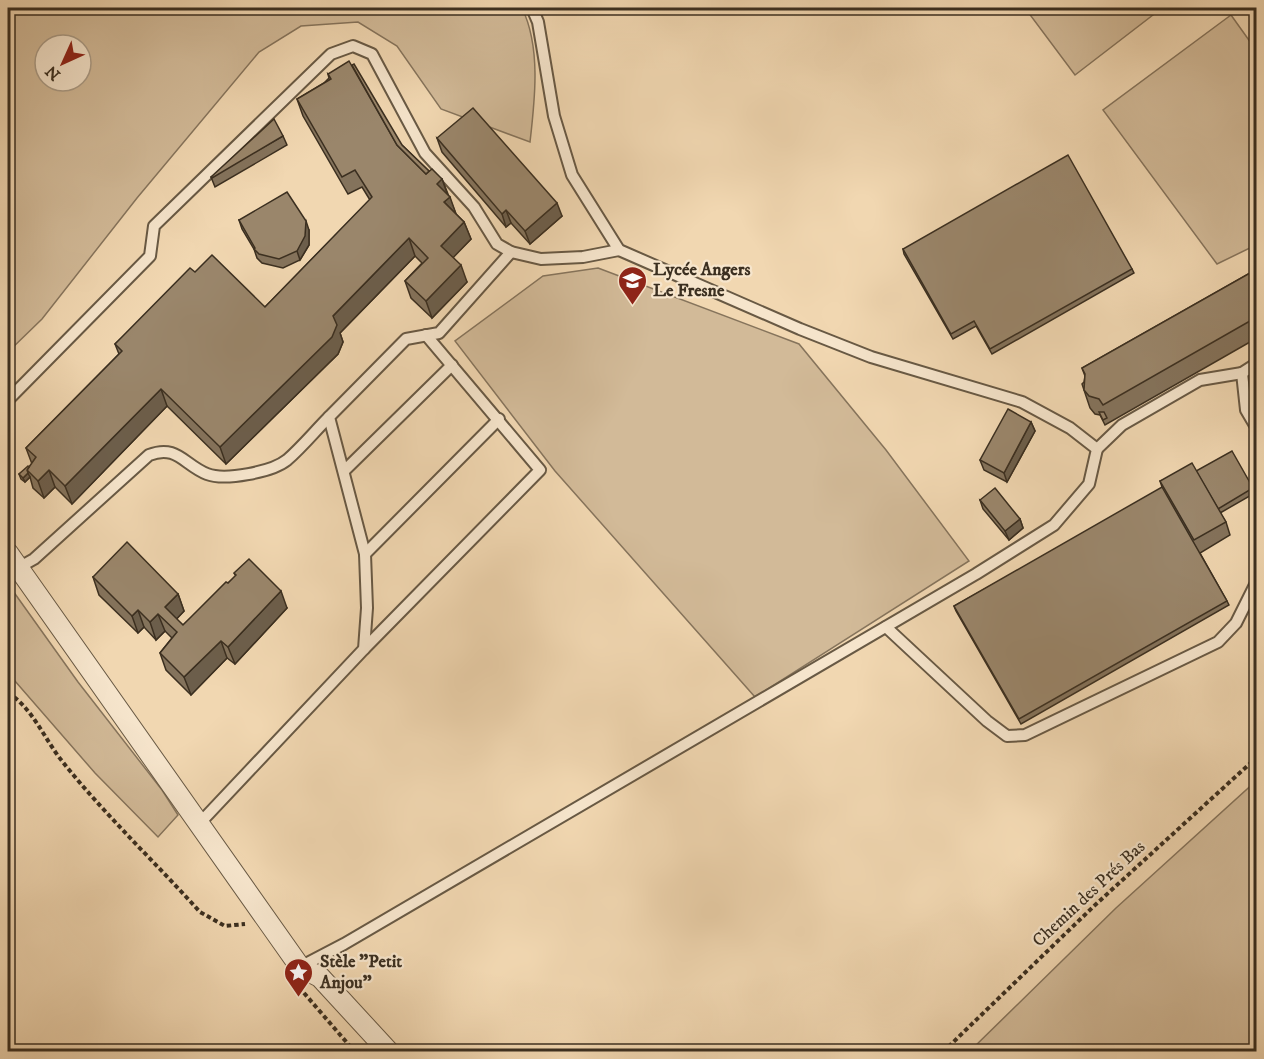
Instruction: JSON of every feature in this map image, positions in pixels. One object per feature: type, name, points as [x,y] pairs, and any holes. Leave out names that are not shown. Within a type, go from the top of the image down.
[{"type":"street","points":[[13,560],[200,824],[266,922],[300,967],[320,977],[389,1052]]},
{"type":"lane","points":[[532,8],[538,22],[554,116],[572,175],[619,249],[800,329],[871,357],[1022,402],[1071,428],[1097,449]]},
{"type":"lane","points":[[8,400],[150,256],[154,226],[332,54],[353,46],[372,54],[425,153],[474,207],[496,244],[511,252],[541,259],[583,257],[619,249]]},
{"type":"lane","points":[[13,560],[34,559],[149,455],[164,450],[174,453],[208,475],[237,476],[277,466],[286,460],[406,339],[439,333],[511,252]]},
{"type":"lane","points":[[200,824],[364,650],[540,470],[426,335]]},
{"type":"lane","points":[[300,967],[354,938],[886,627],[1054,525],[1089,484],[1097,449],[1122,425],[1200,380],[1242,373],[1257,364]]},
{"type":"lane","points":[[344,471],[452,365]]},
{"type":"lane","points":[[1242,373],[1246,410],[1257,427]]},
{"type":"lane","points":[[329,417],[365,554],[367,608],[364,650]]},
{"type":"lane","points":[[365,554],[499,419]]},
{"type":"lane","points":[[886,627],[987,721],[1007,736],[1025,735],[1218,642],[1236,623],[1257,583]]},
{"type":"path","points":[[8,693],[15,697],[33,719],[62,761],[200,912],[225,926],[266,922]]},
{"type":"path","name":"Chemin des Prés Bas","points":[[943,1052],[1094,906],[1257,758]]},
{"type":"path","points":[[305,996],[355,1052]]},
{"type":"shaded area","points":[[8,8],[522,8],[532,39],[534,56],[535,91],[530,142],[441,109],[397,46],[358,22],[301,26],[259,52],[137,198],[42,319],[8,352]]},
{"type":"shaded area","points":[[1025,8],[1162,8],[1075,75]]},
{"type":"shaded area","points":[[1231,15],[1256,50],[1256,245],[1217,264],[1103,110]]},
{"type":"shaded area","points":[[598,268],[799,344],[886,450],[969,561],[755,697],[555,471],[455,341],[543,276]]},
{"type":"shaded area","points":[[8,584],[78,682],[162,790],[178,815],[158,837],[95,773],[8,673]]},
{"type":"shaded area","points":[[1256,781],[1256,1051],[970,1051],[1116,908]]},
{"type":"building","points":[[349,61],[397,145],[426,174],[432,169],[442,179],[437,184],[450,197],[444,202],[464,222],[441,246],[461,265],[426,301],[405,281],[428,258],[409,238],[333,316],[337,325],[332,337],[220,447],[161,389],[65,486],[49,470],[38,481],[27,470],[36,457],[26,448],[122,351],[115,344],[190,268],[195,272],[212,255],[265,307],[372,197],[355,170],[342,177],[297,99],[331,79],[328,74]]},
{"type":"building","points":[[354,64],[402,145],[429,171],[426,174],[397,145],[352,65]]},
{"type":"building","points":[[473,108],[557,203],[525,231],[506,210],[502,214],[437,138]]},
{"type":"building","points":[[274,119],[283,136],[211,177]]},
{"type":"building","points":[[1068,155],[1132,269],[990,349],[974,321],[951,334],[903,249]]},
{"type":"building","points":[[287,192],[306,221],[305,236],[297,251],[279,259],[259,254],[239,220]]},
{"type":"building","points":[[1257,269],[1257,317],[1103,405],[1099,399],[1089,396],[1084,390],[1085,374],[1082,368]]},
{"type":"building","points":[[1008,409],[1031,422],[1004,473],[980,460]]},
{"type":"building","points":[[1099,412],[1104,412],[1107,418],[1103,420]]},
{"type":"building","points":[[1232,451],[1253,488],[1218,509],[1196,471]]},
{"type":"building","points":[[1192,463],[1226,522],[1194,540],[1160,481]]},
{"type":"building","points":[[28,466],[28,473],[23,478],[19,474]]},
{"type":"building","points":[[1162,487],[1227,601],[1019,719],[954,606]]},
{"type":"building","points":[[995,488],[1020,519],[1005,531],[980,500]]},
{"type":"building","points":[[127,542],[178,594],[165,607],[183,625],[236,575],[234,573],[249,559],[281,591],[228,647],[221,641],[184,677],[160,653],[177,632],[158,614],[150,622],[138,610],[132,616],[93,577]]},
{"type":"place","name":"Lycée Angers Le Fresne","points":[[632,306]]},
{"type":"place","name":"Stèle \"Petit Anjou\"","points":[[299,998]]}]
